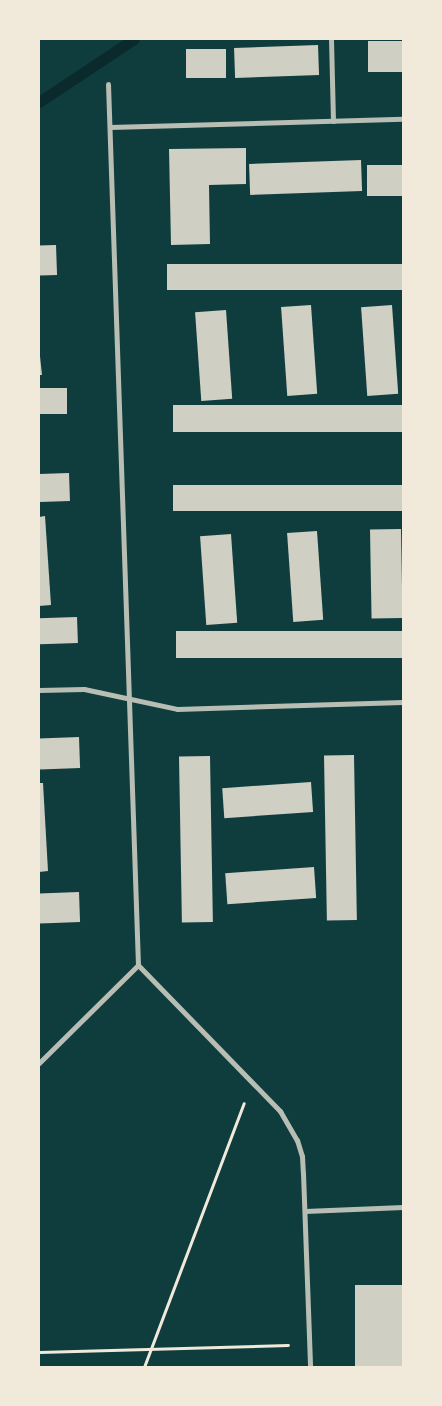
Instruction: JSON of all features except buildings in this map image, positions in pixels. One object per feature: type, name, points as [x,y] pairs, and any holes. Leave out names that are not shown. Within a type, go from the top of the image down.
[{"type":"street","points":[[330,39],[333,121]]},
{"type":"street","points":[[108,84],[138,965],[280,1111],[297,1140],[302,1156],[310,1367]]},
{"type":"street","points":[[110,127],[403,119]]},
{"type":"street","points":[[39,690],[84,689],[178,709],[403,702]]},
{"type":"street","points":[[39,1063],[138,965]]},
{"type":"street","points":[[305,1211],[403,1207]]},
{"type":"path","points":[[144,1367],[252,1082]]},
{"type":"path","points":[[39,1352],[309,1345]]},
{"type":"waterway","points":[[39,102],[134,39]]}]
